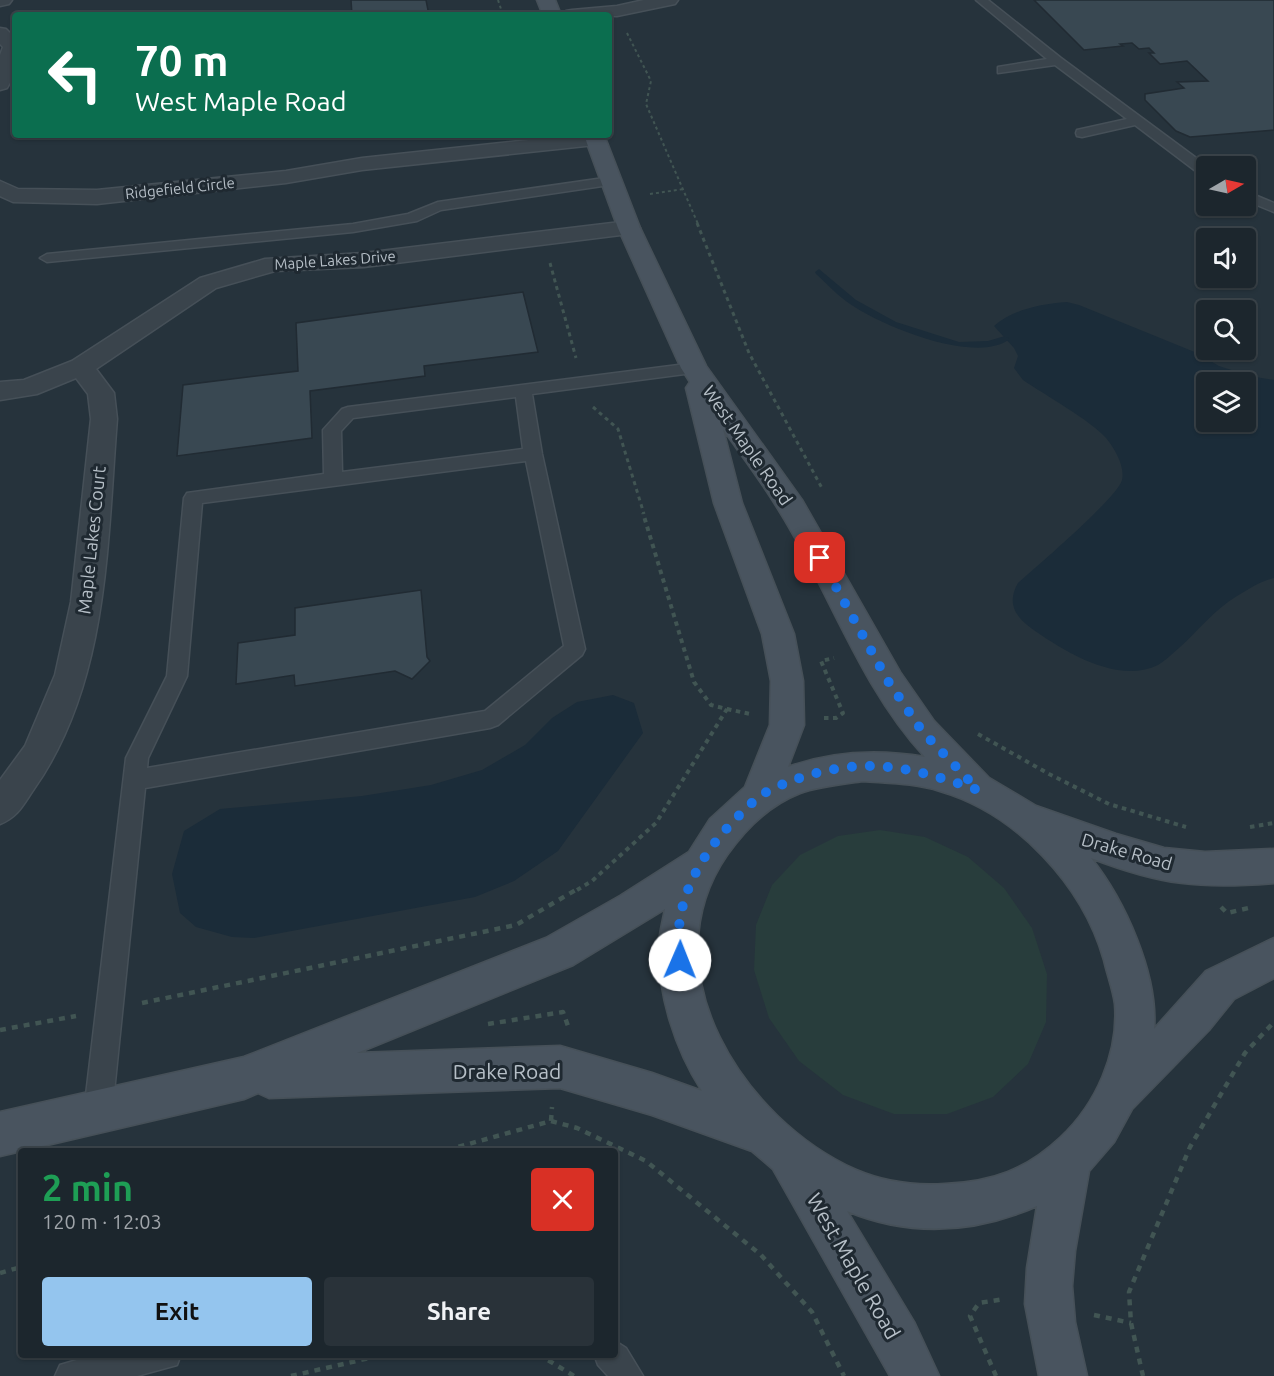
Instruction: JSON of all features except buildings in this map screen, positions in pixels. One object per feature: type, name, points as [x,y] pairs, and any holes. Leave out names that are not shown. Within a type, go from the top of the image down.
[{"type":"main road","name":"West Maple Road","points":[[595,138],[629,228],[694,368],[792,507],[888,681],[922,731],[978,790]]},
{"type":"main road","name":"West Maple Road","points":[[694,368],[728,503],[778,634],[787,681],[787,725],[759,796]]},
{"type":"main road","points":[[1119,1094],[1136,1009],[1112,925],[1089,885],[1067,857],[1019,815],[978,790],[922,771],[863,766],[826,770],[797,779],[759,796],[730,823],[714,842],[700,865],[680,918],[680,973],[686,1005],[698,1043],[713,1072],[733,1103],[776,1145],[831,1182],[872,1200],[911,1208],[981,1203],[1032,1186],[1068,1162],[1095,1135],[1119,1094],[1195,1016],[1220,985],[1274,957]]},
{"type":"main road","name":"Drake Road","points":[[1019,815],[1165,865],[1228,870],[1274,866]]},
{"type":"main road","name":"Drake Road","points":[[0,1134],[244,1078],[559,952],[633,909],[700,865]]},
{"type":"main road","name":"Drake Road","points":[[244,1078],[560,1067],[652,1094],[776,1145]]},
{"type":"main road","name":"West Maple Road","points":[[776,1145],[897,1339],[915,1376]]},
{"type":"main road","points":[[1063,1376],[1049,1307],[1049,1292],[1054,1237],[1068,1162]]},
{"type":"street","points":[[606,12],[669,0]]},
{"type":"street","points":[[0,33],[12,46],[0,84]]},
{"type":"street","name":"Ridgefield Circle","points":[[362,164],[420,138]]},
{"type":"street","name":"Ridgefield Circle","points":[[0,187],[13,195],[97,197],[286,177],[362,164],[586,138]]},
{"type":"street","name":"Maple Lakes Drive","points":[[0,391],[28,388],[81,367],[208,283],[273,264],[364,260],[629,228]]},
{"type":"street","name":"Maple Lakes Court","points":[[0,808],[39,754],[71,675],[87,602],[104,419],[101,393],[81,367]]},
{"type":"lane","points":[[981,0],[1057,61],[1196,165]]},
{"type":"lane","points":[[1002,70],[1057,61]]},
{"type":"lane","points":[[1082,133],[1136,121]]},
{"type":"lane","points":[[47,258],[353,228],[412,218],[438,206],[611,181]]},
{"type":"lane","points":[[1256,200],[1274,208]]},
{"type":"lane","points":[[333,479],[332,430],[348,413],[694,368]]},
{"type":"lane","points":[[135,780],[490,719],[575,649],[534,454],[523,390]]},
{"type":"lane","points":[[98,1112],[137,758],[177,676],[193,498],[534,454]]},
{"type":"lane","points":[[71,1376],[149,1358]]},
{"type":"lane","points":[[614,1358],[627,1376]]},
{"type":"path","points":[[617,11],[651,81],[646,104],[684,189],[750,353],[828,498]]},
{"type":"path","points":[[650,194],[684,189]]},
{"type":"path","points":[[820,718],[836,718],[843,712],[821,661],[829,659]]},
{"type":"path","points":[[727,709],[748,714]]},
{"type":"path","points":[[970,729],[1049,774],[1109,804],[1190,828]]},
{"type":"path","points":[[1243,828],[1274,823]]},
{"type":"path","points":[[479,1025],[563,1012],[568,1022],[566,1036]]},
{"type":"path","points":[[1143,1376],[1131,1323],[1129,1292],[1190,1147],[1245,1053],[1274,1022]]},
{"type":"path","points":[[454,1148],[551,1121],[577,1128],[646,1161],[761,1255],[812,1312],[843,1376]]},
{"type":"path","points":[[0,1273],[18,1269]]},
{"type":"path","points":[[996,1376],[970,1316],[979,1303],[1000,1298]]},
{"type":"path","points":[[1111,1318],[1131,1323]]},
{"type":"path","points":[[291,1376],[370,1358]]},
{"type":"path","points":[[544,1358],[573,1376]]},
{"type":"green space","points":[[880,830],[925,837],[968,857],[1004,888],[1032,928],[1047,974],[1046,1022],[1028,1064],[993,1097],[947,1114],[894,1114],[843,1095],[799,1061],[769,1018],[754,970],[756,925],[772,885],[800,855],[838,836]]},
{"type":"water","points":[[1067,302],[1079,305],[1196,353],[1196,360],[1209,360],[1238,372],[1196,372],[1196,432],[1256,432],[1256,377],[1274,380],[1274,578],[1264,581],[1229,602],[1166,659],[1158,665],[1142,670],[1126,671],[1109,668],[1075,655],[1031,628],[1020,619],[1014,608],[1013,596],[1018,583],[1092,516],[1117,489],[1123,475],[1116,452],[1099,431],[1023,380],[1014,368],[1018,356],[1014,348],[994,326],[1010,315],[1038,306]]},
{"type":"water","points":[[613,695],[634,703],[643,733],[558,851],[514,881],[475,897],[254,938],[232,937],[196,927],[180,913],[172,874],[184,831],[220,809],[362,796],[431,785],[482,770],[525,745],[552,718],[577,702]]},
{"type":"waterway","points":[[819,272],[853,302],[893,324],[958,345],[989,344],[1005,339]]},
{"type":"route","points":[[680,960],[680,918],[700,865],[714,842],[730,823],[759,796],[797,779],[826,770],[863,766],[922,771],[978,790],[922,731],[888,681],[820,558]]}]
